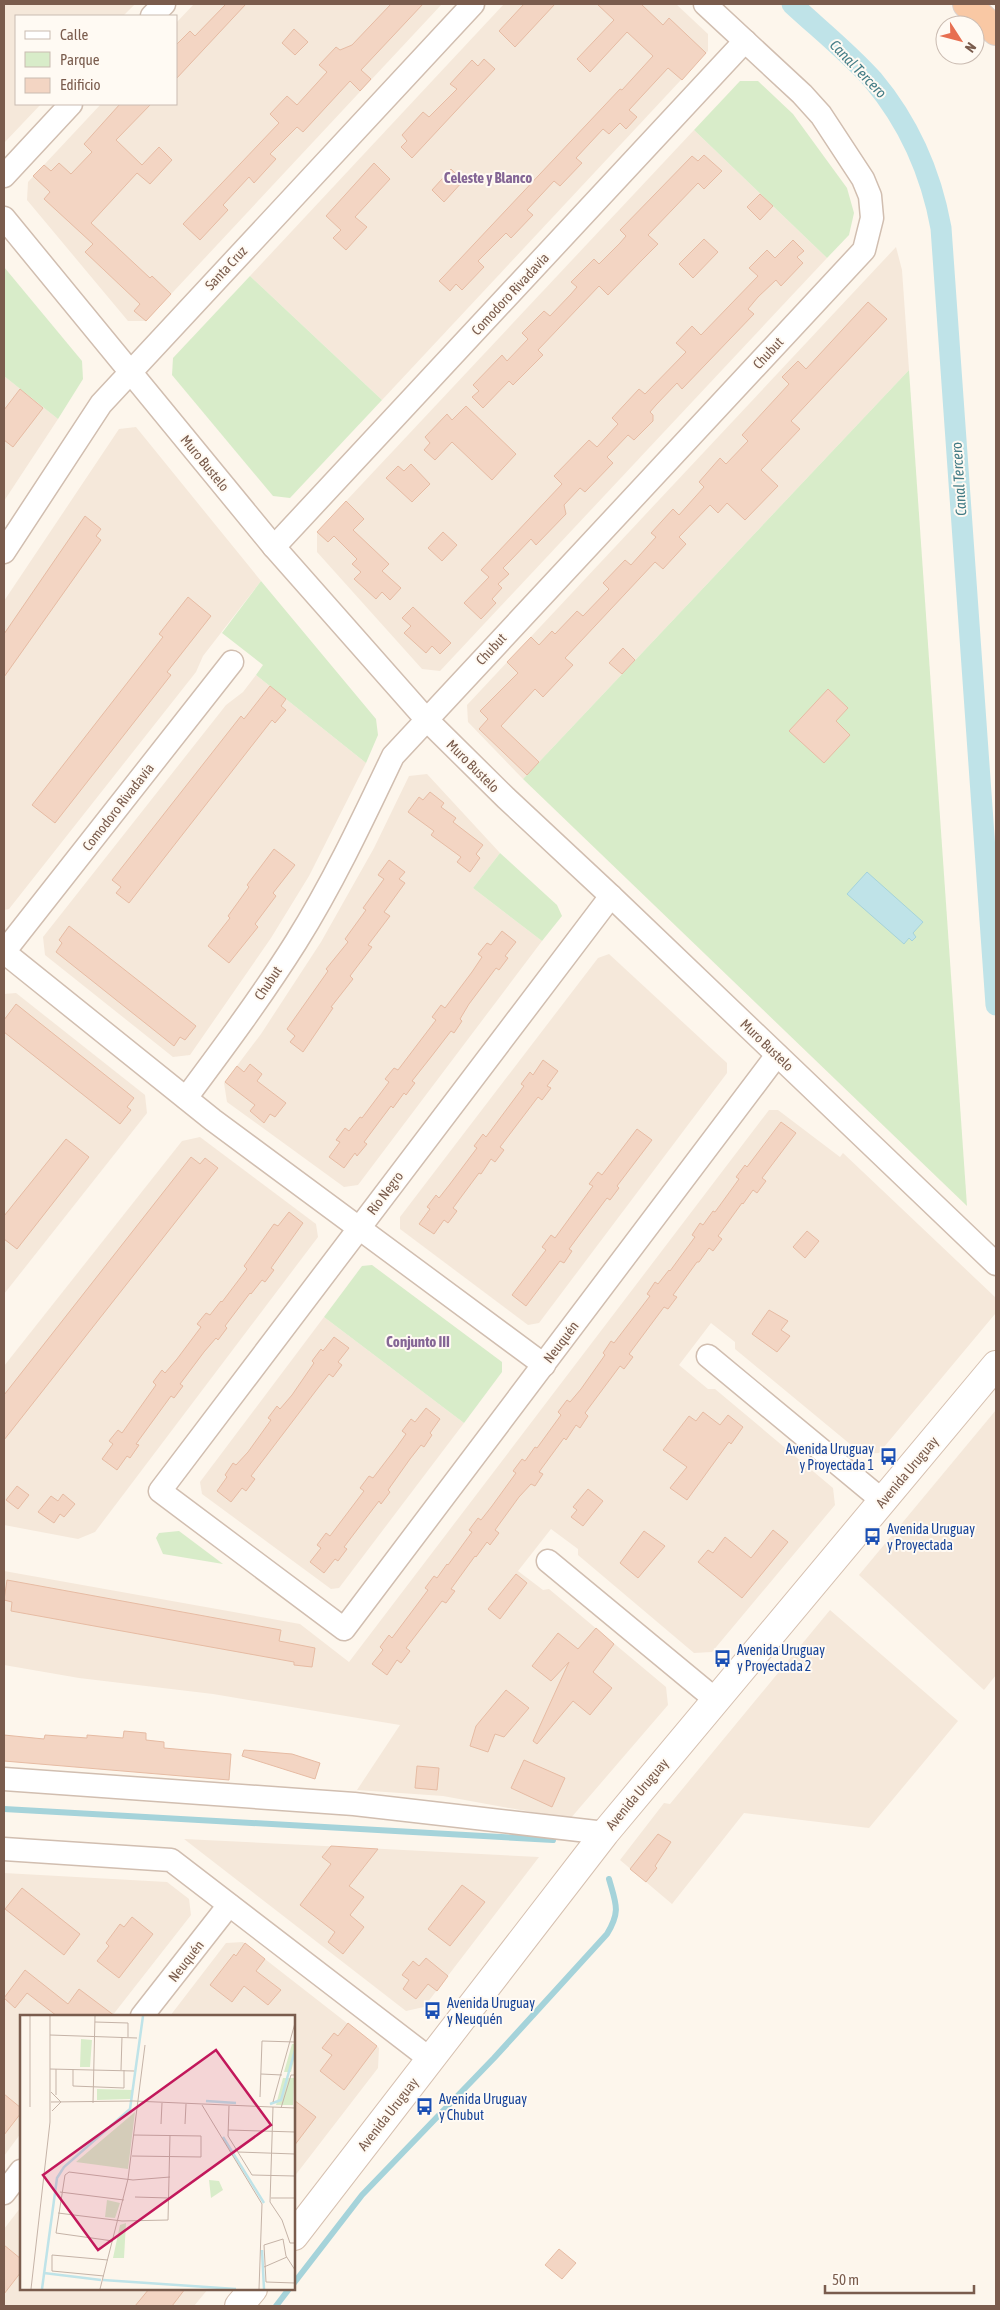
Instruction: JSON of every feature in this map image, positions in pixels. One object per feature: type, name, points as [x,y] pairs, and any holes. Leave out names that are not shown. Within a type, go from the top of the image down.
[{"type":"highway","points":[[967,4],[996,31]]},
{"type":"main road","name":"Avenida Uruguay","points":[[295,2235],[605,1833],[996,1365]]},
{"type":"main road","points":[[239,2306],[252,2290]]},
{"type":"street","points":[[153,15],[164,4]]},
{"type":"street","name":"Santa Cruz","points":[[4,552],[101,404],[473,4]]},
{"type":"street","points":[[705,4],[745,41]]},
{"type":"street","name":"Chubut","points":[[186,1098],[246,1016],[297,940],[351,843],[393,756],[864,250],[872,218],[870,196],[863,179],[821,116],[802,94],[745,41]]},
{"type":"street","name":"Comodoro Rivadavia","points":[[274,547],[745,41]]},
{"type":"street","points":[[4,176],[70,105]]},
{"type":"street","name":"Muro Bustelo","points":[[4,218],[274,547],[426,719],[506,798],[996,1264]]},
{"type":"street","name":"Comodoro Rivadavia","points":[[4,952],[232,662]]},
{"type":"street","name":"Río Negro","points":[[344,1629],[160,1490],[611,896]]},
{"type":"street","points":[[4,952],[186,1098],[544,1364]]},
{"type":"street","name":"Neuquén","points":[[344,1629],[777,1054]]},
{"type":"street","points":[[708,1356],[883,1501]]},
{"type":"street","points":[[548,1561],[716,1700]]},
{"type":"street","points":[[4,1779],[354,1804],[605,1833]]},
{"type":"street","points":[[4,1849],[171,1860],[430,2059]]},
{"type":"street","name":"Neuquén","points":[[143,2015],[229,1905]]},
{"type":"street","points":[[4,2193],[20,2172]]},
{"type":"shaded area","points":[[4,4],[135,4],[124,15],[15,15],[15,105],[40,105],[4,143]]},
{"type":"shaded area","points":[[194,4],[442,4],[146,321],[128,321],[27,200],[28,182],[100,105],[178,105],[178,21]]},
{"type":"shaded area","points":[[504,4],[676,4],[708,34],[708,51],[382,400],[250,276]]},
{"type":"shaded area","points":[[694,130],[827,258],[440,671],[422,669],[317,552],[317,532]]},
{"type":"shaded area","points":[[896,247],[902,270],[909,370],[523,779],[468,722],[467,705]]},
{"type":"shaded area","points":[[4,376],[58,419],[4,501]]},
{"type":"shaded area","points":[[136,427],[261,581],[203,656],[196,672],[9,909],[4,910],[4,601],[119,429]]},
{"type":"shaded area","points":[[256,675],[366,763],[309,876],[271,938],[190,1055],[173,1057],[45,955],[43,937],[226,705],[243,692]]},
{"type":"shaded area","points":[[427,774],[500,853],[473,888],[542,941],[358,1185],[344,1187],[227,1102],[224,1083],[261,1034],[321,942],[374,848],[409,776]]},
{"type":"shaded area","points":[[609,954],[727,1063],[727,1073],[539,1323],[528,1325],[400,1229],[400,1217],[598,958]]},
{"type":"shaded area","points":[[16,993],[145,1095],[147,1113],[4,1294],[4,994]]},
{"type":"shaded area","points":[[769,1110],[778,1110],[840,1157],[843,1153],[995,1297],[995,1314],[879,1453],[862,1454],[735,1349],[735,1342],[711,1323],[679,1365],[708,1389],[715,1389],[833,1488],[835,1505],[712,1652],[694,1653],[578,1555],[578,1549],[551,1529],[518,1571],[543,1590],[549,1589],[666,1687],[668,1705],[570,1819],[443,1796],[357,1790],[400,1725],[213,1694],[79,1678],[4,1665],[4,1571],[300,1624],[349,1662]]},
{"type":"shaded area","points":[[200,1137],[316,1224],[318,1237],[95,1532],[78,1539],[4,1525],[4,1366],[182,1141]]},
{"type":"shaded area","points":[[324,1317],[464,1423],[339,1588],[331,1589],[202,1494],[200,1482]]},
{"type":"shaded area","points":[[996,1410],[996,1675],[984,1690],[859,1575]]},
{"type":"shaded area","points":[[830,1610],[958,1721],[869,1828],[744,1813],[672,1904],[620,1860],[664,1803],[670,1804]]},
{"type":"shaded area","points":[[184,1839],[539,1857],[424,2007],[406,2011]]},
{"type":"shaded area","points":[[4,1873],[167,1882],[189,1899],[191,1915],[113,2015],[20,2015],[20,2134],[4,2156]]},
{"type":"shaded area","points":[[243,1942],[379,2048],[378,2068],[295,2176],[295,2015],[171,2015],[226,1943]]},
{"type":"shaded area","points":[[20,2208],[20,2290],[207,2290],[194,2306],[4,2306],[4,2229]]},
{"type":"green space","points":[[740,81],[758,81],[793,114],[847,188],[854,213],[849,235],[827,258],[694,130]]},
{"type":"green space","points":[[4,267],[82,361],[83,379],[58,419],[4,376]]},
{"type":"green space","points":[[250,276],[382,400],[290,498],[273,496],[172,375],[173,358]]},
{"type":"green space","points":[[909,370],[967,1206],[523,779]]},
{"type":"green space","points":[[261,581],[376,719],[378,735],[366,763],[256,675],[263,665],[222,633]]},
{"type":"green space","points":[[500,853],[557,905],[562,916],[542,941],[473,888]]},
{"type":"green space","points":[[372,1265],[502,1362],[502,1372],[464,1423],[324,1317],[362,1266]]},
{"type":"green space","points":[[179,1531],[223,1564],[163,1554],[156,1538],[159,1533]]},
{"type":"water","points":[[867,872],[923,922],[913,933],[916,937],[912,941],[909,938],[904,944],[847,894]]},
{"type":"building","points":[[226,4],[246,4],[178,77],[178,43],[190,31],[195,36]]},
{"type":"building","points":[[391,4],[423,4],[361,70],[371,79],[360,91],[350,81],[303,132],[297,127],[270,154],[276,159],[254,183],[249,177],[223,205],[228,210],[200,240],[183,224],[279,123],[270,114],[287,96],[297,105],[327,72],[319,65],[336,47],[340,50],[352,45]]},
{"type":"building","points":[[524,4],[555,4],[515,47],[499,31]]},
{"type":"building","points":[[597,4],[641,4],[663,25],[669,18],[706,53],[682,80],[668,68],[629,110],[637,117],[626,129],[620,123],[609,134],[603,129],[576,158],[582,163],[560,186],[554,181],[527,210],[533,215],[511,238],[506,233],[478,261],[484,267],[462,290],[456,284],[450,291],[439,281],[653,56],[627,32],[590,72],[577,59],[614,20]]},
{"type":"building","points":[[294,29],[308,42],[295,55],[282,43]]},
{"type":"building","points":[[484,59],[495,69],[412,158],[401,147],[407,141],[402,135],[423,112],[429,117],[457,89],[450,84],[472,60],[478,66]]},
{"type":"building","points":[[119,105],[150,105],[116,140],[142,165],[159,147],[172,160],[150,184],[137,173],[91,223],[150,278],[152,276],[171,294],[146,321],[134,311],[140,304],[85,252],[93,244],[44,199],[50,192],[33,176],[44,165],[51,171],[59,163],[71,174],[92,152],[84,144]]},
{"type":"building","points":[[704,155],[722,171],[704,189],[698,183],[648,235],[658,244],[608,295],[599,286],[538,350],[543,355],[513,385],[509,381],[483,408],[472,397],[479,391],[473,385],[502,355],[507,361],[528,339],[522,333],[544,311],[550,316],[577,287],[571,282],[594,259],[599,264],[620,243],[626,236],[620,230],[692,156],[698,161]]},
{"type":"building","points":[[374,163],[390,179],[355,217],[367,227],[346,250],[333,238],[341,230],[326,216]]},
{"type":"building","points":[[451,169],[463,181],[444,202],[432,190]]},
{"type":"building","points":[[760,194],[773,206],[760,220],[747,207]]},
{"type":"building","points":[[704,239],[718,252],[693,278],[679,264]]},
{"type":"building","points":[[793,240],[804,251],[797,257],[803,263],[781,286],[776,280],[758,297],[748,309],[754,314],[682,389],[677,383],[656,405],[650,412],[653,415],[653,421],[634,440],[628,435],[607,457],[613,463],[585,492],[580,488],[564,505],[566,514],[536,545],[531,539],[503,568],[509,574],[498,584],[502,588],[492,599],[496,603],[481,619],[464,603],[489,577],[481,570],[562,484],[554,476],[589,440],[597,447],[618,424],[612,418],[639,389],[645,394],[686,352],[676,343],[692,326],[701,335],[758,276],[749,268],[767,250],[775,258]]},
{"type":"building","points":[[868,302],[887,319],[791,421],[800,429],[761,470],[778,486],[745,520],[727,503],[718,513],[710,505],[679,537],[686,544],[663,569],[655,562],[565,658],[573,665],[543,697],[535,689],[501,726],[539,762],[527,775],[479,729],[488,719],[480,711],[518,673],[507,662],[531,637],[539,645],[552,631],[555,634],[577,611],[583,616],[609,589],[603,583],[625,560],[631,565],[656,537],[651,533],[673,509],[679,515],[704,487],[699,482],[720,458],[726,464],[748,441],[742,435],[789,384],[782,377],[798,361],[806,369]]},
{"type":"building","points":[[20,389],[43,408],[13,447],[4,440],[4,410]]},
{"type":"building","points":[[466,406],[516,454],[492,480],[452,442],[435,460],[424,450],[430,443],[425,437],[447,414],[452,420]]},
{"type":"building","points":[[411,464],[430,484],[412,502],[386,478],[398,466],[404,471]]},
{"type":"building","points":[[346,501],[364,519],[353,530],[389,564],[382,571],[401,588],[390,600],[382,592],[376,599],[354,579],[361,572],[352,564],[357,559],[334,536],[328,542],[317,532]]},
{"type":"building","points":[[85,516],[101,529],[96,536],[101,540],[4,677],[4,634]]},
{"type":"building","points":[[443,532],[457,545],[442,561],[428,548]]},
{"type":"building","points":[[188,597],[211,616],[167,672],[171,675],[55,823],[32,805],[163,637],[159,634]]},
{"type":"building","points":[[413,607],[451,643],[440,654],[432,646],[426,653],[404,633],[411,626],[402,618]]},
{"type":"building","points":[[623,648],[635,660],[622,674],[609,663]]},
{"type":"building","points":[[270,686],[286,699],[281,706],[286,710],[275,723],[272,720],[129,903],[116,893],[121,887],[112,880],[241,716],[244,719]]},
{"type":"building","points":[[828,689],[848,708],[836,721],[850,735],[824,763],[789,731]]},
{"type":"building","points":[[430,792],[444,803],[441,807],[456,818],[453,822],[483,845],[476,854],[480,858],[470,872],[457,862],[461,857],[431,835],[434,831],[408,812],[419,797],[423,800]]},
{"type":"building","points":[[274,849],[295,865],[273,893],[276,896],[255,924],[258,927],[229,963],[208,946],[230,918],[228,916],[249,887],[247,885]]},
{"type":"building","points":[[389,860],[405,872],[399,879],[405,883],[384,912],[390,916],[368,945],[372,947],[350,976],[353,979],[331,1007],[333,1008],[303,1052],[290,1042],[295,1036],[287,1029],[328,971],[326,969],[348,942],[345,939],[366,910],[363,908],[384,879],[378,875]]},
{"type":"building","points":[[69,926],[196,1026],[185,1040],[180,1037],[174,1046],[56,952],[62,943],[59,940]]},
{"type":"building","points":[[502,931],[516,942],[505,956],[508,958],[499,970],[496,968],[469,1004],[460,1019],[462,1021],[454,1033],[451,1031],[412,1081],[415,1083],[406,1095],[404,1093],[393,1108],[391,1106],[364,1142],[367,1144],[357,1156],[355,1153],[344,1168],[329,1157],[340,1142],[336,1140],[345,1128],[349,1131],[360,1117],[362,1118],[389,1082],[385,1079],[394,1068],[398,1070],[436,1020],[432,1017],[441,1005],[445,1008],[472,972],[482,957],[478,954],[487,943],[491,945]]},
{"type":"building","points":[[16,1004],[134,1098],[127,1107],[131,1110],[120,1124],[4,1032],[4,1020]]},
{"type":"building","points":[[543,1060],[558,1071],[547,1086],[551,1088],[542,1100],[538,1097],[500,1147],[504,1150],[495,1162],[491,1159],[481,1174],[479,1173],[453,1208],[457,1211],[448,1223],[444,1220],[434,1234],[419,1224],[430,1209],[427,1207],[436,1195],[439,1198],[477,1148],[474,1146],[483,1134],[486,1137],[524,1086],[521,1084],[530,1072],[533,1075]]},
{"type":"building","points":[[250,1064],[262,1074],[257,1081],[286,1103],[275,1117],[270,1114],[264,1123],[250,1111],[255,1105],[225,1082],[237,1066],[244,1072]]},
{"type":"building","points":[[781,1122],[796,1133],[762,1178],[766,1181],[757,1193],[753,1190],[742,1203],[718,1236],[722,1239],[713,1251],[709,1248],[699,1262],[697,1262],[673,1295],[677,1297],[668,1309],[664,1307],[629,1354],[633,1357],[624,1369],[620,1366],[585,1413],[588,1416],[580,1428],[576,1425],[566,1440],[564,1438],[539,1472],[543,1474],[535,1486],[531,1484],[519,1497],[495,1530],[499,1533],[490,1545],[487,1542],[475,1556],[451,1589],[455,1591],[446,1603],[442,1601],[406,1648],[410,1651],[401,1663],[397,1660],[387,1675],[372,1664],[383,1650],[380,1647],[389,1635],[392,1638],[428,1590],[425,1588],[434,1576],[437,1578],[448,1565],[472,1532],[469,1530],[478,1518],[481,1520],[516,1473],[513,1471],[522,1459],[525,1461],[535,1447],[537,1448],[561,1415],[558,1412],[567,1400],[570,1402],[581,1389],[605,1355],[603,1353],[611,1341],[614,1343],[650,1296],[647,1294],[655,1282],[658,1284],[670,1271],[695,1237],[692,1235],[700,1223],[703,1225],[713,1211],[715,1212],[739,1179],[736,1177],[745,1165],[747,1167]]},
{"type":"building","points":[[637,1129],[652,1140],[617,1186],[619,1188],[610,1200],[607,1198],[569,1249],[572,1251],[564,1263],[560,1261],[526,1306],[512,1295],[546,1250],[542,1247],[551,1235],[555,1238],[593,1186],[589,1184],[598,1172],[602,1175]]},
{"type":"building","points":[[66,1139],[89,1157],[17,1249],[4,1239],[4,1216]]},
{"type":"building","points":[[191,1157],[200,1164],[205,1158],[218,1168],[4,1440],[4,1395]]},
{"type":"building","points":[[289,1212],[303,1223],[271,1268],[274,1270],[265,1282],[262,1280],[250,1293],[225,1326],[227,1328],[218,1340],[216,1338],[204,1352],[180,1384],[183,1386],[174,1398],[171,1396],[136,1444],[139,1445],[130,1458],[127,1456],[117,1470],[102,1459],[113,1444],[109,1441],[118,1430],[122,1433],[156,1385],[153,1382],[162,1370],[165,1373],[177,1359],[201,1327],[197,1324],[206,1313],[210,1315],[222,1302],[247,1269],[244,1266],[274,1224],[278,1226]]},
{"type":"building","points":[[807,1231],[819,1241],[805,1258],[793,1247]]},
{"type":"building","points":[[769,1310],[788,1321],[781,1330],[790,1336],[777,1352],[752,1334]]},
{"type":"building","points":[[334,1337],[349,1348],[338,1362],[342,1365],[333,1377],[329,1374],[318,1388],[251,1476],[255,1479],[246,1491],[242,1488],[231,1502],[217,1491],[227,1477],[225,1475],[233,1463],[236,1465],[248,1452],[271,1420],[268,1418],[277,1406],[280,1409],[292,1395],[314,1363],[312,1361]]},
{"type":"building","points":[[426,1408],[440,1419],[430,1433],[432,1435],[424,1447],[421,1445],[410,1459],[388,1490],[390,1492],[381,1504],[379,1501],[344,1547],[347,1549],[338,1561],[335,1559],[324,1573],[310,1562],[321,1548],[317,1545],[326,1533],[330,1536],[364,1491],[360,1488],[369,1476],[373,1478],[396,1448],[406,1434],[402,1431],[411,1419],[415,1422]]},
{"type":"building","points":[[703,1412],[720,1425],[728,1415],[743,1427],[731,1444],[729,1442],[687,1500],[670,1488],[687,1467],[663,1450],[689,1416],[696,1421]]},
{"type":"building","points":[[17,1486],[29,1495],[18,1509],[6,1500]]},
{"type":"building","points":[[588,1489],[603,1501],[583,1526],[571,1517],[577,1510],[573,1507]]},
{"type":"building","points":[[63,1494],[75,1504],[64,1517],[60,1514],[54,1523],[38,1512],[51,1496],[58,1501]]},
{"type":"building","points":[[773,1530],[788,1542],[742,1598],[698,1562],[708,1550],[713,1553],[725,1537],[751,1558]]},
{"type":"building","points":[[644,1531],[665,1546],[638,1578],[620,1563]]},
{"type":"building","points":[[516,1574],[527,1583],[500,1619],[488,1609]]},
{"type":"building","points":[[7,1580],[281,1630],[279,1641],[315,1648],[312,1667],[294,1665],[294,1662],[11,1611],[12,1602],[4,1600]]},
{"type":"building","points":[[596,1628],[614,1644],[593,1672],[612,1688],[590,1715],[573,1701],[537,1744],[533,1741],[569,1662],[551,1681],[532,1666],[558,1633],[578,1649]]},
{"type":"building","points":[[506,1690],[529,1708],[504,1737],[495,1734],[488,1752],[470,1746],[476,1726]]},
{"type":"building","points":[[124,1731],[146,1733],[146,1740],[164,1742],[164,1748],[231,1754],[229,1780],[4,1761],[4,1735],[44,1739],[45,1735],[87,1738],[87,1735],[123,1738]]},
{"type":"building","points":[[244,1750],[292,1754],[320,1763],[315,1779],[242,1756]]},
{"type":"building","points":[[524,1760],[565,1778],[552,1807],[511,1788]]},
{"type":"building","points":[[417,1766],[439,1768],[437,1790],[415,1788]]},
{"type":"building","points":[[658,1834],[671,1842],[655,1866],[657,1868],[646,1882],[630,1869]]},
{"type":"building","points":[[331,1846],[378,1849],[349,1886],[364,1897],[350,1915],[364,1927],[343,1954],[328,1942],[335,1932],[300,1905],[331,1864],[322,1857]]},
{"type":"building","points":[[462,1885],[485,1902],[450,1946],[428,1929]]},
{"type":"building","points":[[22,1888],[80,1934],[64,1955],[5,1909]]},
{"type":"building","points":[[132,1917],[153,1934],[119,1978],[97,1961],[109,1946],[106,1943],[120,1924],[124,1927]]},
{"type":"building","points":[[245,1943],[265,1959],[256,1971],[281,1990],[268,2005],[244,1986],[232,2002],[210,1985]]},
{"type":"building","points":[[426,1958],[448,1976],[437,1991],[428,1984],[416,1999],[403,1989],[409,1980],[402,1975],[413,1961],[419,1966]]},
{"type":"building","points":[[25,1970],[68,2004],[79,1989],[114,2015],[56,2015],[27,1993],[15,2008],[4,1998]]},
{"type":"building","points":[[348,2023],[377,2046],[344,2090],[320,2071],[332,2055],[322,2048],[334,2033],[338,2036]]},
{"type":"building","points":[[4,2094],[20,2107],[20,2114],[4,2135]]},
{"type":"building","points":[[295,2101],[316,2117],[295,2145]]},
{"type":"building","points":[[4,2245],[20,2258],[20,2273],[4,2294]]},
{"type":"building","points":[[559,2249],[576,2263],[562,2279],[545,2265]]},
{"type":"building","points":[[148,2290],[184,2290],[172,2306],[135,2306]]},
{"type":"waterway","name":"Canal Tercero","points":[[792,4],[864,70],[886,96],[908,131],[917,150],[925,168],[937,208],[941,228],[996,1005]]},
{"type":"waterway","points":[[4,1809],[553,1840]]},
{"type":"waterway","points":[[295,2282],[362,2195],[494,2058],[607,1934],[616,1913],[614,1895],[609,1879]]},
{"type":"waterway","points":[[276,2306],[288,2290]]},
{"type":"place","name":"Avenida Uruguay y Proyectada 1","points":[[888,1457]]},
{"type":"place","name":"Avenida Uruguay y Proyectada","points":[[873,1537]]},
{"type":"place","name":"Avenida Uruguay y Proyectada 2","points":[[723,1658]]},
{"type":"place","name":"Avenida Uruguay y Neuquén","points":[[433,2011]]},
{"type":"place","name":"Avenida Uruguay y Chubut","points":[[425,2107]]},
{"type":"district","name":"Celeste y Blanco","points":[[488,178]]},
{"type":"district","name":"Conjunto III","points":[[418,1342]]}]
